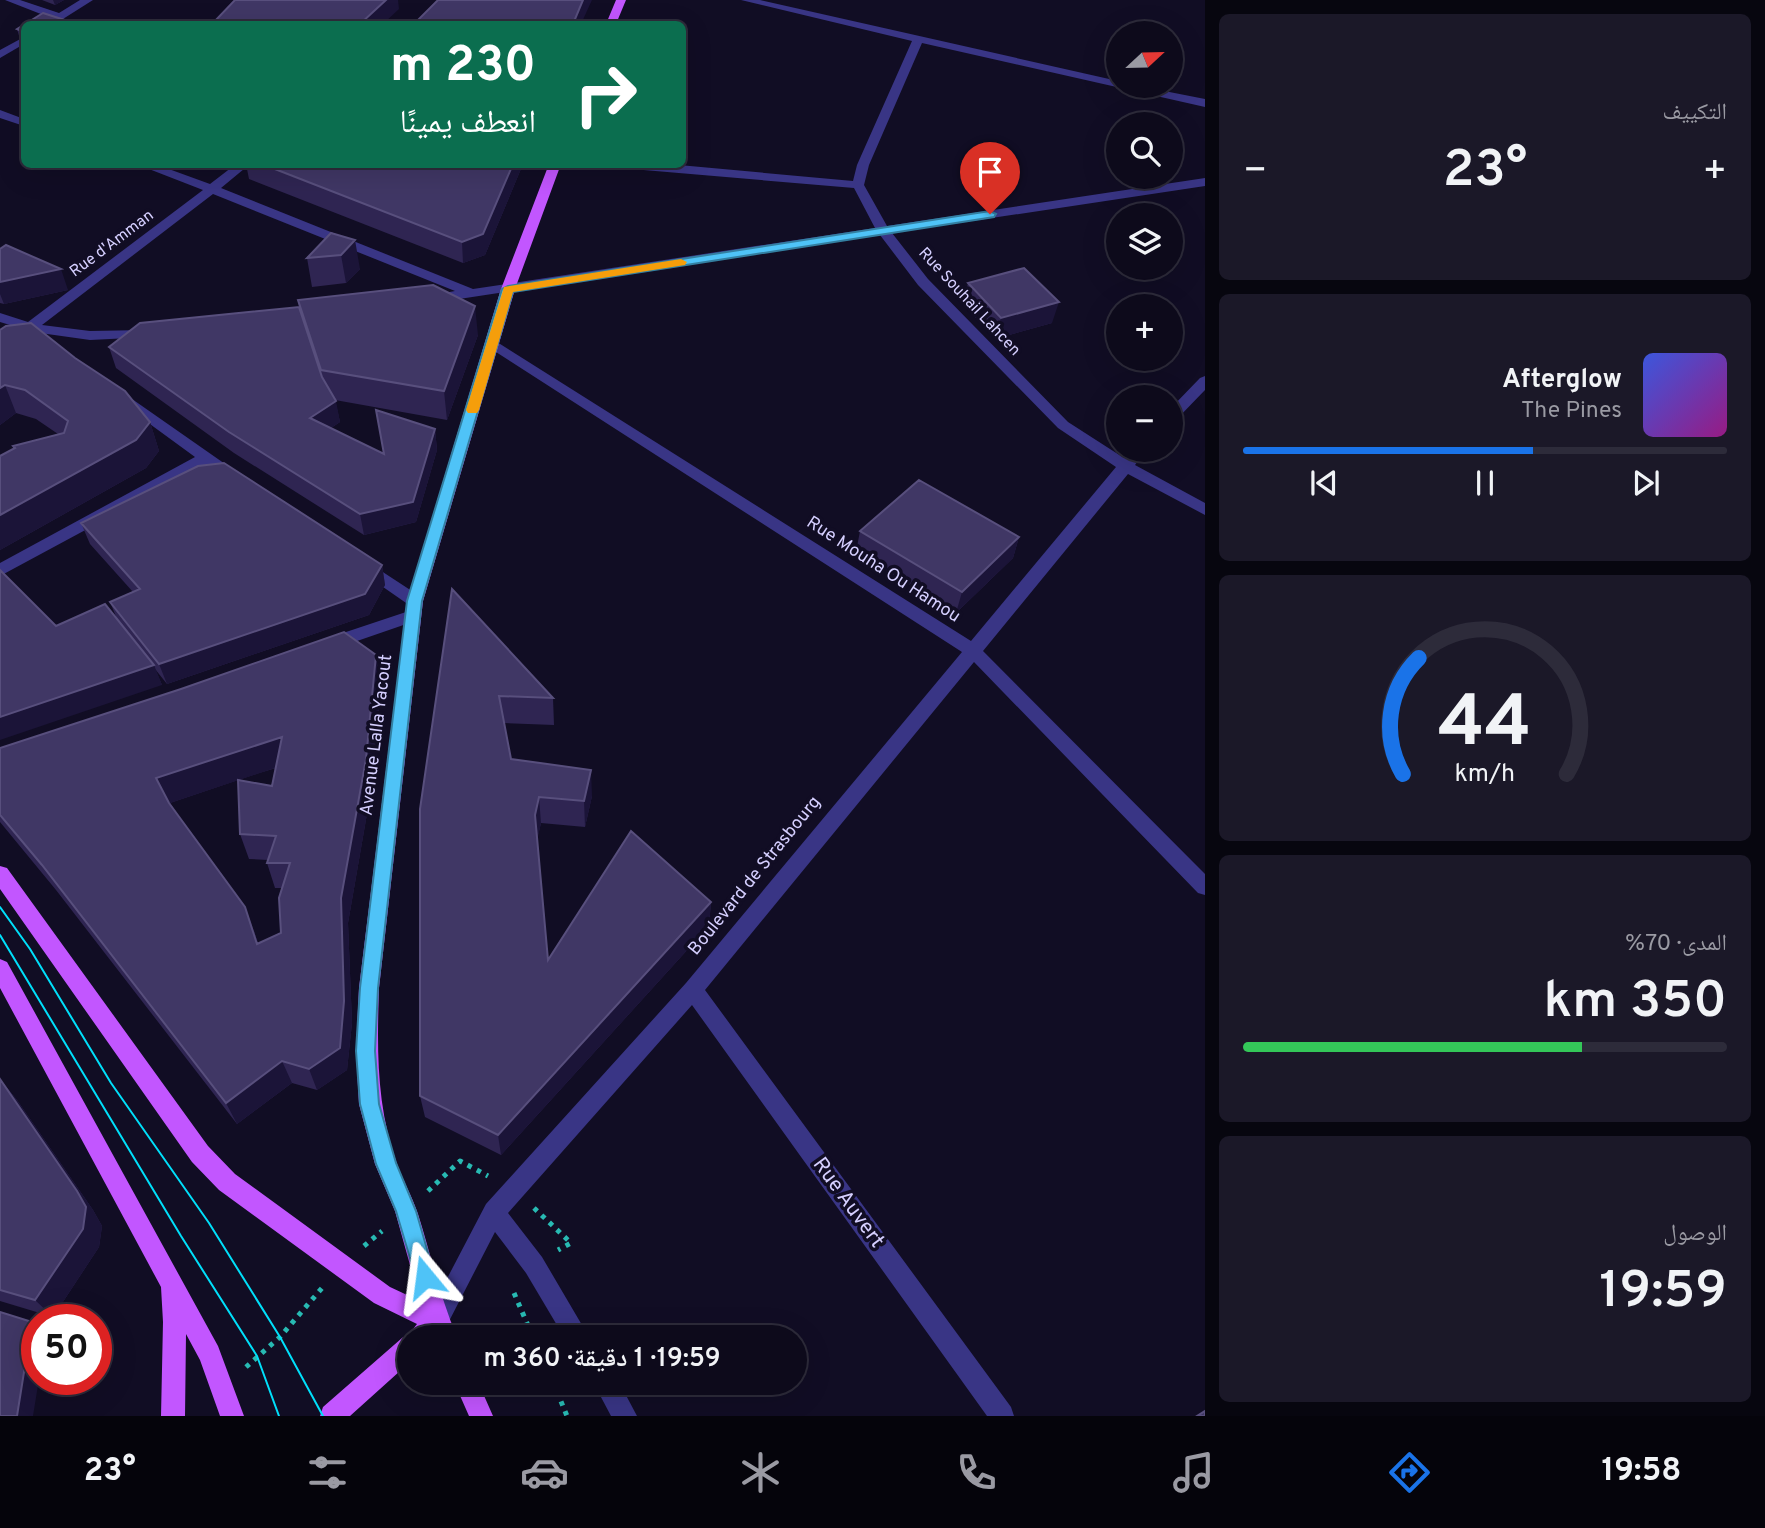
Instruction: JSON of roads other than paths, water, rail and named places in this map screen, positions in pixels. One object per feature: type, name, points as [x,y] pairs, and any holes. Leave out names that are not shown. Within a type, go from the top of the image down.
[{"type":"main road","points":[[612,21],[621,0]]},
{"type":"main road","name":"Avenue Lalla Yacout","points":[[432,1325],[406,1211],[386,1164],[370,1104],[366,1051],[369,988],[414,608],[508,289],[553,168]]},
{"type":"main road","points":[[0,874],[200,1154],[227,1182],[424,1325]]},
{"type":"main road","points":[[1,970],[210,1354],[232,1416]]},
{"type":"main road","points":[[172,1282],[175,1322],[173,1416]]},
{"type":"main road","points":[[332,1416],[397,1358]]},
{"type":"main road","points":[[472,1395],[481,1416]]},
{"type":"street","points":[[10,0],[60,17]]},
{"type":"street","points":[[53,21],[88,0]]},
{"type":"street","points":[[753,1],[917,41],[1106,82]]},
{"type":"street","points":[[665,168],[858,185],[863,165],[917,41]]},
{"type":"street","points":[[0,55],[21,42]]},
{"type":"street","points":[[1181,98],[1205,103]]},
{"type":"street","points":[[0,114],[21,122]]},
{"type":"street","points":[[153,168],[213,189],[474,294]]},
{"type":"street","name":"Rue d'Amman","points":[[0,350],[239,168]]},
{"type":"street","points":[[419,301],[1205,182]]},
{"type":"street","name":"Rue Souhail Lahcen","points":[[858,185],[883,231],[923,282],[1063,425],[1101,453],[1106,454]]},
{"type":"street","points":[[0,317],[29,329],[51,345]]},
{"type":"street","points":[[0,335],[29,329],[81,336],[156,332]]},
{"type":"street","name":"Rue Mouha Ou Hamou","points":[[492,345],[972,650],[1205,887]]},
{"type":"street","points":[[1183,404],[1205,381]]},
{"type":"street","points":[[107,385],[250,488]]},
{"type":"street","points":[[0,570],[206,458]]},
{"type":"street","name":"Boulevard de Strasbourg","points":[[438,1325],[494,1212],[693,990],[1128,462]]},
{"type":"street","name":"Rue Souhail Lahcen","points":[[1139,462],[1205,510]]},
{"type":"street","points":[[309,651],[414,608],[349,556]]},
{"type":"street","name":"Rue Auvert","points":[[693,990],[1002,1416]]},
{"type":"street","points":[[494,1212],[534,1265],[570,1325]]},
{"type":"street","points":[[613,1395],[625,1416]]},
{"type":"tram line","points":[[0,907],[30,949],[111,1083],[209,1223],[280,1337],[323,1416]]},
{"type":"tram line","points":[[0,935],[181,1236],[257,1356],[279,1416]]}]
